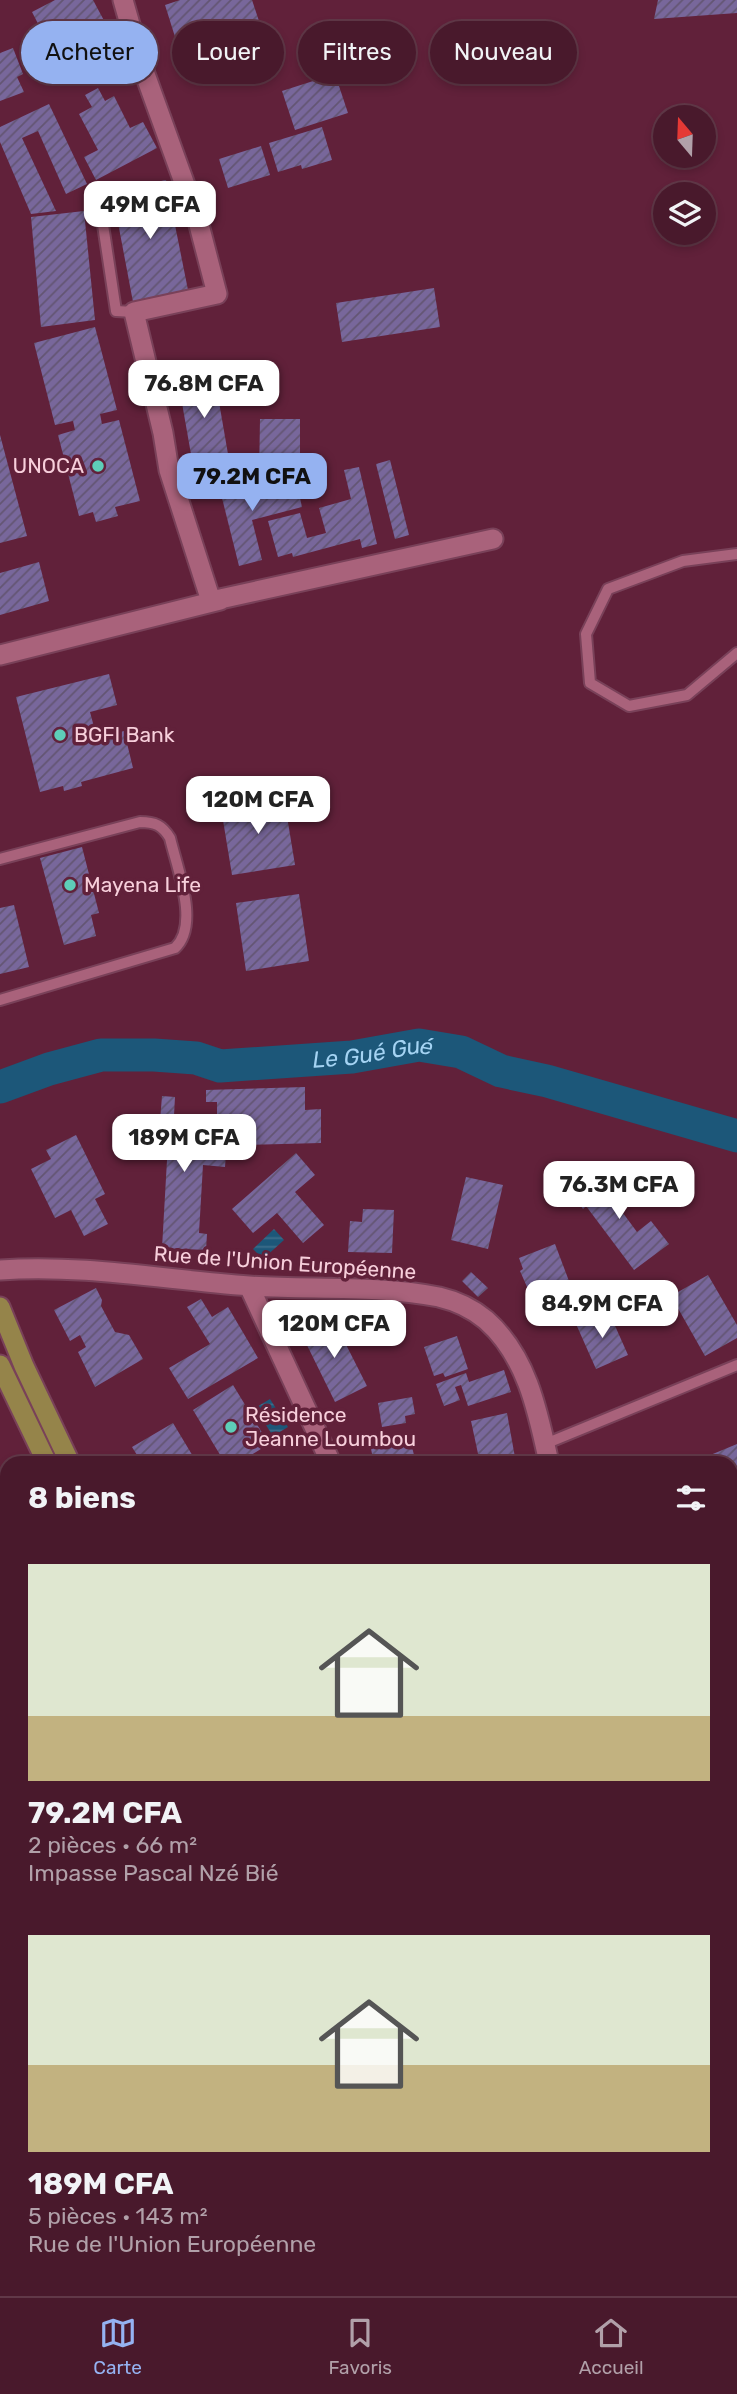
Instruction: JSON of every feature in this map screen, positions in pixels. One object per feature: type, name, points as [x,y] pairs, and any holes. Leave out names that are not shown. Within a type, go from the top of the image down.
[{"type":"main road","points":[[0,1307],[67,1456]]},
{"type":"main road","points":[[0,1365],[44,1456]]},
{"type":"street","points":[[123,0],[141,63],[198,220],[217,294],[134,312],[163,433],[169,470],[215,600]]},
{"type":"street","points":[[0,655],[215,600],[493,539]]},
{"type":"street","name":"Rue de l'Union Européenne","points":[[0,1270],[97,1271],[249,1286],[407,1292],[442,1298],[465,1306],[494,1328],[515,1355],[532,1392],[547,1453]]},
{"type":"street","points":[[249,1286],[328,1456]]},
{"type":"lane","points":[[100,205],[116,311],[134,312]]},
{"type":"lane","points":[[737,554],[683,561],[608,589],[586,634],[590,683],[629,706],[687,695],[737,653]]},
{"type":"lane","points":[[0,859],[140,822],[153,822],[163,827],[170,838],[188,915],[183,941],[175,948],[0,1000]]},
{"type":"lane","points":[[547,1453],[737,1365]]},
{"type":"water","points":[[274,1229],[284,1240],[263,1259],[253,1249]]},
{"type":"water","points":[[270,1399],[288,1427],[273,1436],[255,1408]]},
{"type":"building","points":[[55,0],[93,0],[104,21],[37,21],[32,12]]},
{"type":"building","points":[[180,0],[252,0],[259,21],[172,21],[172,27],[165,5]]},
{"type":"building","points":[[658,0],[737,0],[737,13],[654,19]]},
{"type":"building","points":[[13,48],[21,69],[21,75],[17,77],[24,92],[0,101],[0,53]]},
{"type":"building","points":[[304,84],[338,84],[348,113],[295,130],[282,91]]},
{"type":"building","points":[[98,88],[105,101],[114,96],[130,128],[143,122],[157,148],[96,180],[84,157],[98,150],[79,114],[92,107],[85,95]]},
{"type":"building","points":[[49,104],[87,184],[66,194],[38,131],[22,138],[56,211],[31,214],[0,142],[0,127]]},
{"type":"building","points":[[322,127],[332,160],[302,169],[301,165],[278,172],[269,143]]},
{"type":"building","points":[[261,146],[270,175],[228,188],[219,159]]},
{"type":"building","points":[[166,180],[188,290],[133,302],[112,191]]},
{"type":"building","points":[[84,211],[95,320],[41,327],[31,217]]},
{"type":"building","points":[[434,288],[440,327],[342,342],[336,303]]},
{"type":"building","points":[[95,327],[117,410],[100,414],[102,424],[119,420],[140,501],[115,507],[118,516],[96,522],[93,512],[79,516],[58,435],[75,430],[73,421],[55,425],[34,343]]},
{"type":"building","points":[[215,379],[228,454],[192,460],[179,386]]},
{"type":"building","points":[[260,419],[300,419],[300,476],[259,476]]},
{"type":"building","points":[[0,435],[27,536],[0,543]]},
{"type":"building","points":[[390,460],[409,535],[395,539],[376,464]]},
{"type":"building","points":[[359,467],[377,544],[362,548],[360,539],[293,557],[292,553],[278,557],[268,521],[300,513],[307,538],[326,533],[319,508],[351,499],[344,470]]},
{"type":"building","points":[[240,472],[245,491],[258,488],[260,495],[297,485],[302,507],[252,520],[262,560],[239,566],[217,478]]},
{"type":"building","points":[[39,562],[49,601],[0,615],[0,573]]},
{"type":"building","name":"BGFI Bank","points":[[109,674],[117,705],[90,712],[97,738],[124,731],[133,768],[81,782],[82,786],[64,791],[63,786],[40,792],[16,697]]},
{"type":"building","points":[[284,798],[295,865],[232,875],[221,808]]},
{"type":"building","name":"Mayena Life","points":[[82,847],[99,913],[91,915],[96,936],[64,945],[40,858]]},
{"type":"building","points":[[299,894],[309,961],[246,971],[236,903]]},
{"type":"building","points":[[14,905],[29,967],[0,974],[0,908]]},
{"type":"building","points":[[305,1087],[305,1110],[321,1109],[321,1143],[248,1145],[248,1120],[217,1121],[217,1102],[206,1102],[206,1090]]},
{"type":"building","points":[[162,1096],[175,1097],[173,1134],[191,1135],[192,1126],[228,1128],[225,1167],[203,1165],[199,1233],[207,1234],[206,1250],[162,1248],[167,1160],[134,1158],[135,1142],[153,1143],[154,1121],[160,1121]]},
{"type":"building","points":[[76,1135],[105,1194],[95,1199],[108,1224],[84,1236],[71,1210],[55,1218],[31,1169],[51,1159],[46,1150]]},
{"type":"building","points":[[296,1153],[315,1175],[295,1192],[324,1225],[303,1243],[277,1213],[253,1233],[232,1209]]},
{"type":"building","points":[[609,1166],[619,1180],[606,1190],[637,1232],[651,1221],[669,1244],[634,1270],[586,1206],[583,1209],[572,1194]]},
{"type":"building","points":[[466,1177],[503,1185],[488,1249],[451,1240]]},
{"type":"building","points":[[363,1209],[394,1210],[392,1253],[348,1252],[350,1221],[362,1222]]},
{"type":"building","points":[[555,1244],[569,1281],[531,1296],[520,1271],[523,1269],[519,1258]]},
{"type":"building","points":[[471,1272],[488,1288],[478,1297],[462,1281]]},
{"type":"building","points":[[708,1275],[737,1325],[737,1338],[705,1356],[671,1296]]},
{"type":"building","points":[[96,1288],[102,1300],[101,1306],[115,1332],[129,1335],[143,1359],[95,1387],[78,1352],[86,1347],[80,1335],[70,1341],[54,1310]]},
{"type":"building","points":[[201,1299],[212,1317],[228,1307],[258,1358],[188,1399],[169,1368],[210,1344],[187,1307]]},
{"type":"building","points":[[608,1310],[628,1355],[596,1369],[576,1324]]},
{"type":"building","points":[[332,1317],[367,1386],[335,1402],[301,1333]]},
{"type":"building","points":[[457,1336],[468,1369],[445,1377],[443,1373],[434,1376],[424,1347]]},
{"type":"building","points":[[504,1370],[511,1392],[468,1406],[461,1385],[455,1387],[460,1400],[444,1406],[436,1384],[466,1373],[469,1382]]},
{"type":"building","name":"Résidence Jeanne Loumbou","points":[[233,1385],[269,1444],[249,1456],[221,1456],[193,1410]]},
{"type":"building","points":[[412,1397],[415,1414],[405,1416],[406,1423],[382,1427],[378,1403]]},
{"type":"building","points":[[507,1413],[515,1456],[478,1456],[471,1421]]},
{"type":"building","points":[[173,1423],[193,1456],[138,1456],[132,1447]]},
{"type":"building","points":[[410,1439],[414,1456],[372,1456],[371,1449]]},
{"type":"building","points":[[737,1444],[737,1456],[708,1456]]},
{"type":"waterway","name":"Le Gué Gué","points":[[0,1087],[49,1069],[101,1055],[196,1058],[220,1066],[352,1057],[419,1045],[461,1052],[501,1071],[547,1081],[737,1136]]},
{"type":"place","name":"UNOCA","points":[[98,466]]},
{"type":"place","name":"BGFI Bank","points":[[60,735]]},
{"type":"place","name":"Mayena Life","points":[[70,885]]},
{"type":"place","name":"Résidence Jeanne Loumbou","points":[[231,1427]]}]
